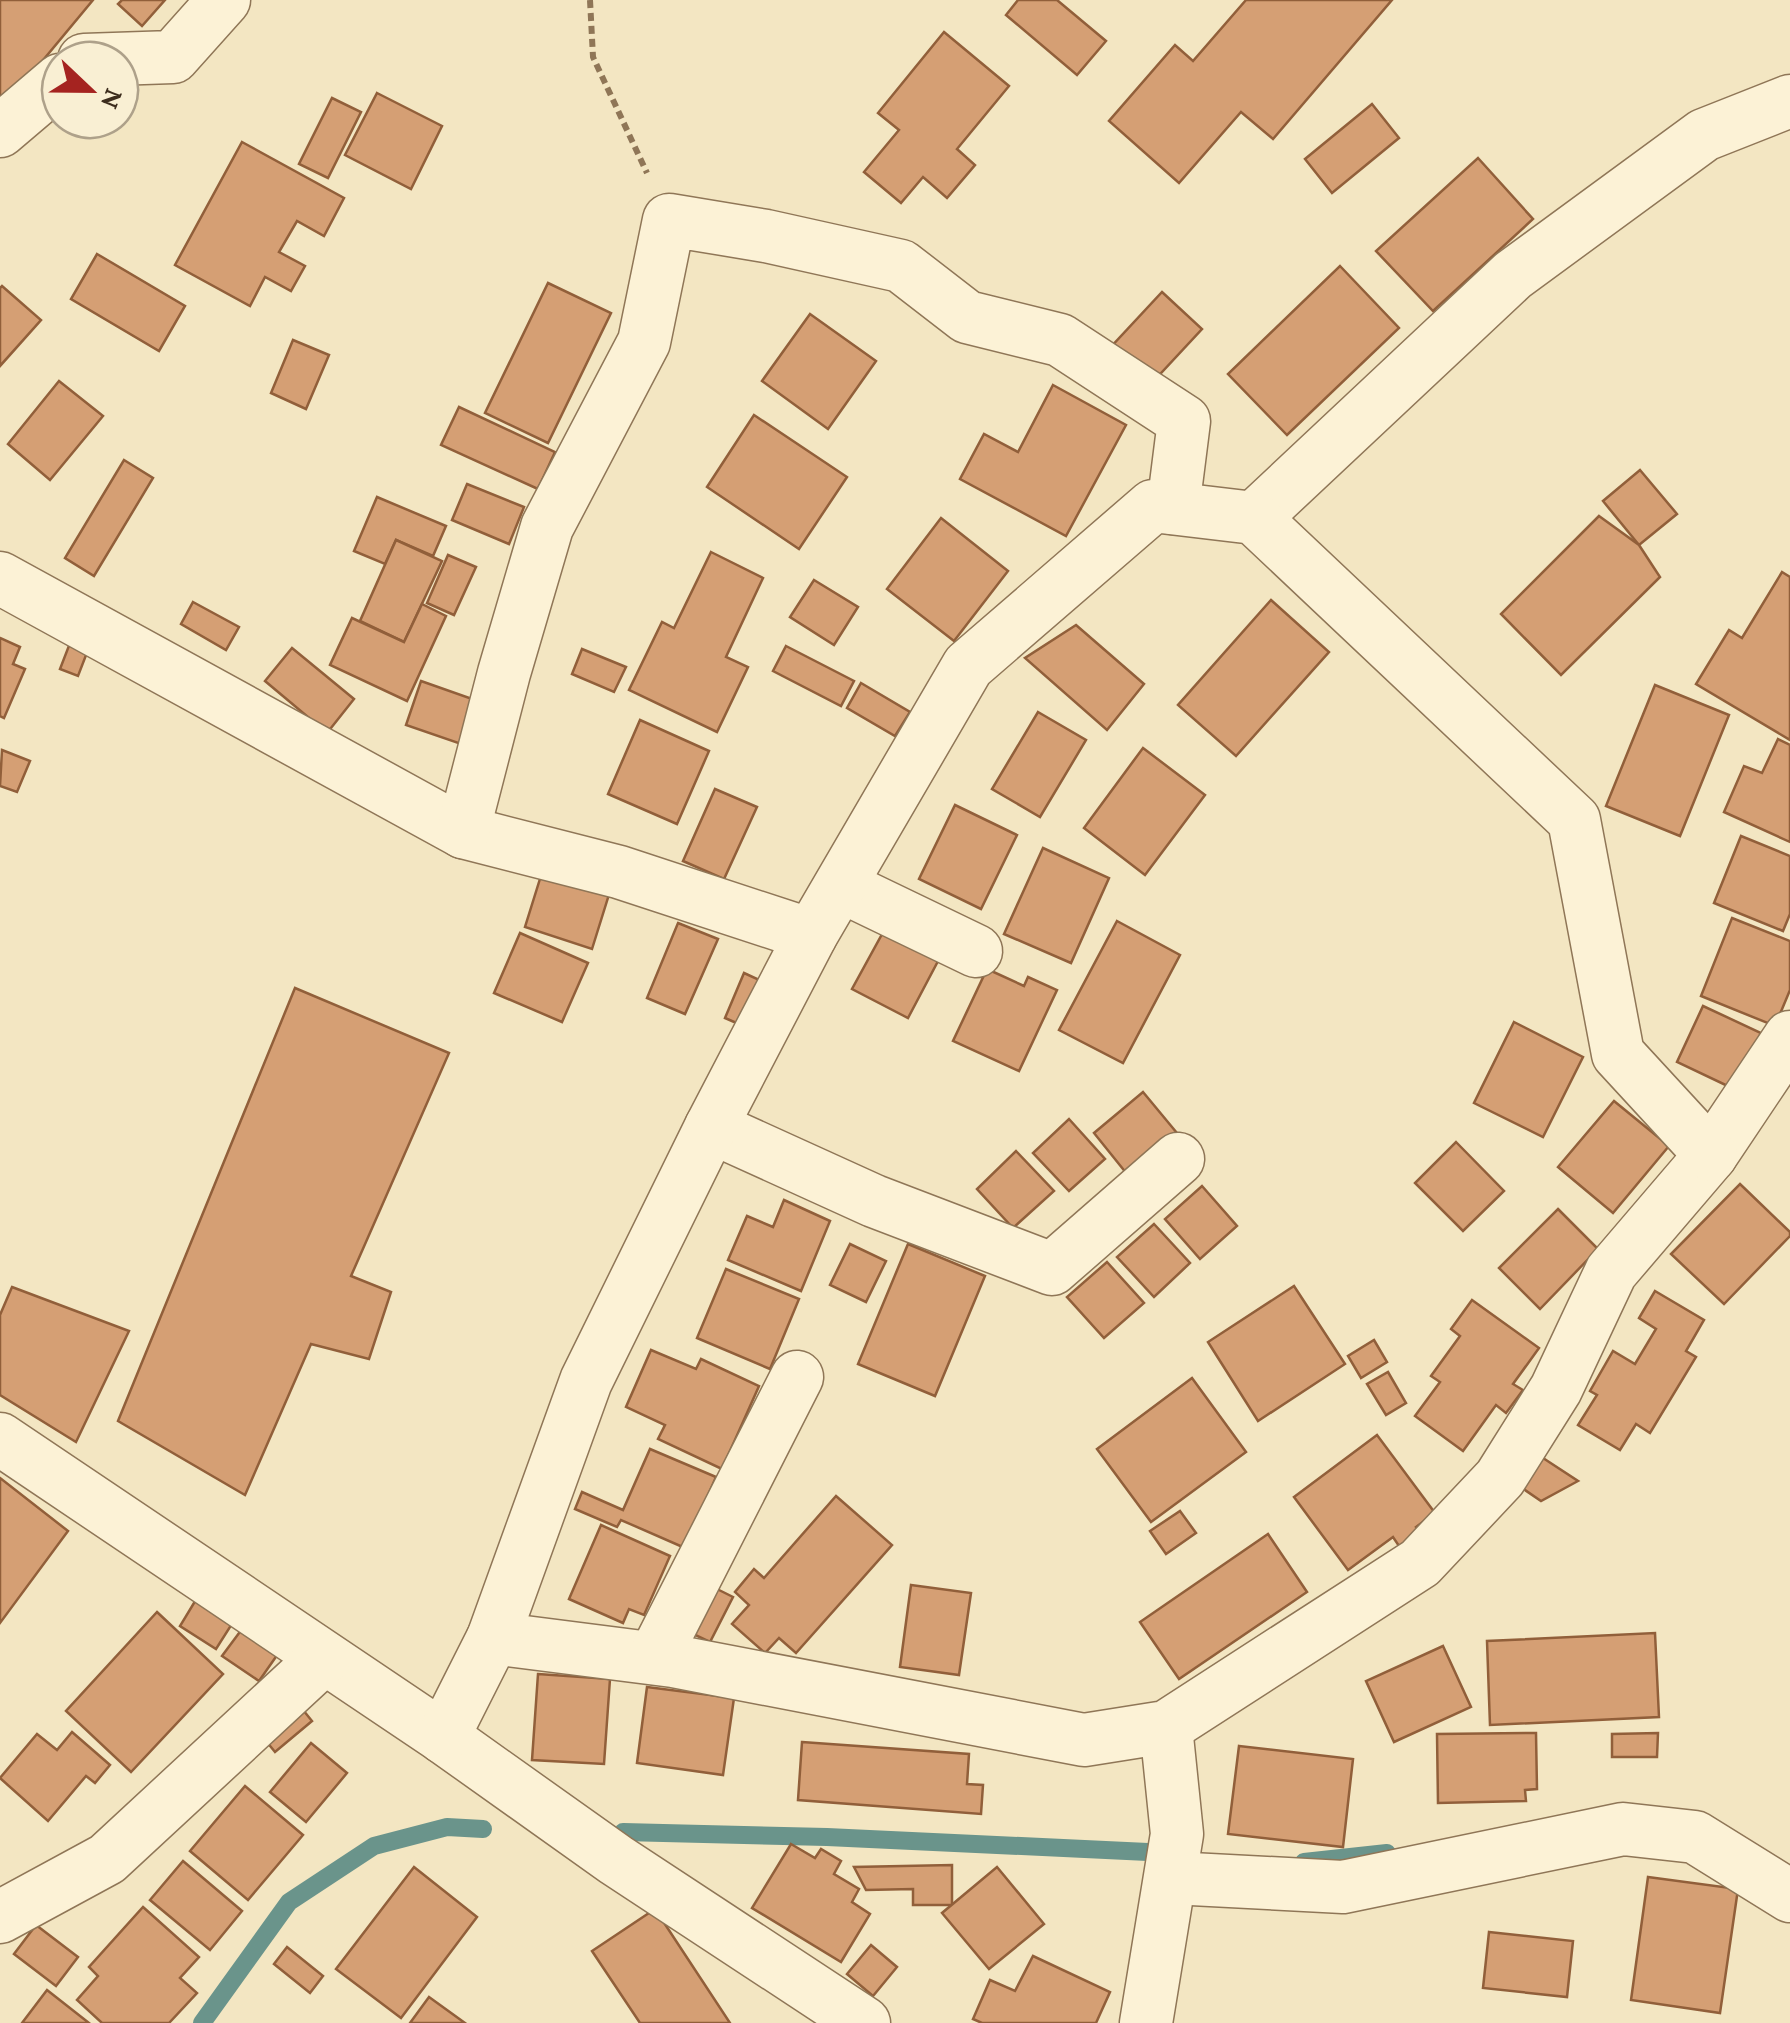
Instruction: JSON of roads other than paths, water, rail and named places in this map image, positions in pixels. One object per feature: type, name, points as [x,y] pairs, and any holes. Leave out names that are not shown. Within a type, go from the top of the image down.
[{"type":"street","points":[[140,58],[173,57],[224,0]]},
{"type":"street","points":[[0,131],[40,97]]},
{"type":"street","points":[[1254,518],[1513,274],[1704,135],[1790,101]]},
{"type":"street","points":[[463,832],[547,526],[644,342],[669,220],[766,236],[901,266],[967,317],[1060,340],[1184,421],[1173,508]]},
{"type":"street","points":[[442,1737],[493,1638],[586,1381],[710,1127],[812,935],[968,666],[1153,506],[1254,518],[1574,820],[1618,1054],[1711,1155]]},
{"type":"street","points":[[0,578],[463,832],[618,872],[812,935]]},
{"type":"street","points":[[841,886],[976,951]]},
{"type":"street","points":[[493,1638],[654,1658],[1084,1740],[1166,1727],[1420,1563],[1500,1478],[1556,1389],[1611,1272],[1711,1155],[1790,1037]]},
{"type":"street","points":[[710,1127],[874,1201],[1052,1270],[1178,1159]]},
{"type":"street","points":[[654,1658],[797,1376]]},
{"type":"street","points":[[0,1439],[442,1737],[616,1860],[864,2023]]},
{"type":"street","points":[[0,1918],[107,1859],[324,1658]]},
{"type":"street","points":[[1146,2023],[1174,1860],[1166,1727]]},
{"type":"street","points":[[1174,1860],[1344,1888],[1623,1829],[1695,1837],[1790,1896]]},
{"type":"waterway","points":[[202,2023],[289,1902],[374,1846],[447,1827],[483,1829]]},
{"type":"waterway","points":[[623,1832],[1169,1853]]},
{"type":"waterway","points":[[1304,1862],[1387,1853]]}]
